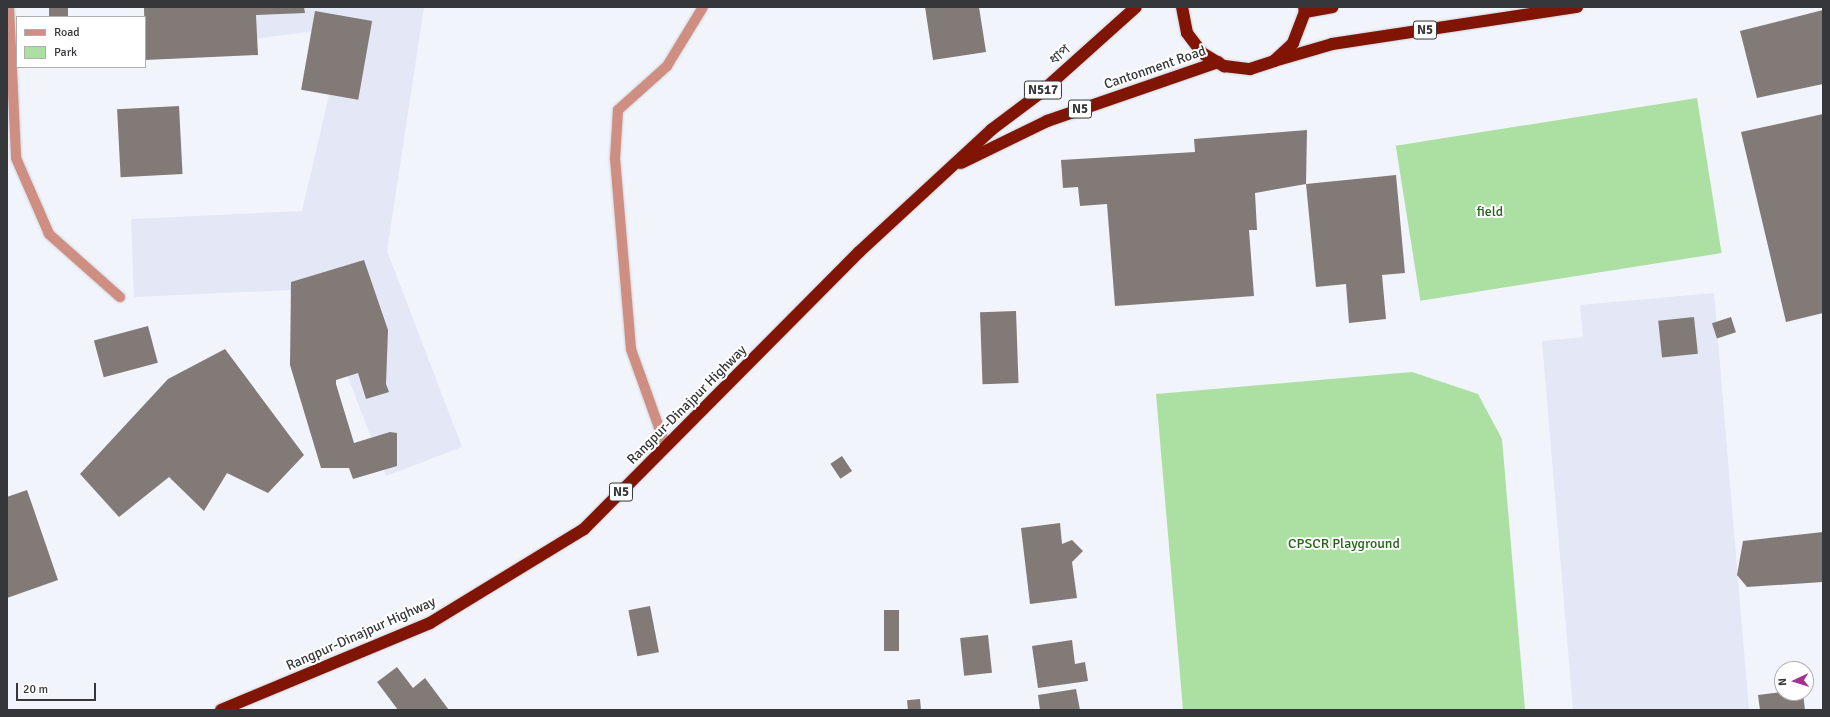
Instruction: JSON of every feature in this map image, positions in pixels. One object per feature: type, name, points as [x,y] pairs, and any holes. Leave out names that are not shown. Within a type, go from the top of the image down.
[{"type":"highway","name":"ধাপ","points":[[947,169],[991,130],[1039,94],[1136,7]]},
{"type":"highway","name":"N5","points":[[1182,7],[1187,33],[1202,53],[1224,66],[1250,69],[1332,44],[1577,7]]},
{"type":"highway","name":"N5","points":[[1274,61],[1293,43],[1305,10],[1333,7]]},
{"type":"highway","name":"Cantonment Road","points":[[947,169],[1047,121],[1218,62]]},
{"type":"highway","name":"Rangpur-Dinajpur Highway","points":[[221,710],[430,623],[584,529],[859,252],[947,169]]},
{"type":"street","points":[[9,7],[16,158],[49,234],[120,297]]},
{"type":"street","points":[[666,447],[631,349],[615,159],[618,110],[667,66],[703,7]]},
{"type":"shaded area","points":[[163,7],[424,7],[387,251],[462,447],[386,476],[314,289],[134,297],[131,219],[302,211],[345,27],[169,50]]},
{"type":"shaded area","points":[[1714,293],[1749,710],[1573,710],[1542,341],[1583,337],[1580,305]]},
{"type":"green space","name":"field","points":[[1697,98],[1722,253],[1420,301],[1396,146]]},
{"type":"green space","name":"CPSCR Playground","points":[[1412,372],[1478,394],[1502,439],[1525,710],[1183,710],[1156,394]]},
{"type":"building","points":[[49,7],[68,7],[68,16],[49,16]]},
{"type":"building","points":[[144,7],[304,7],[305,13],[256,15],[258,55],[146,60],[146,16],[144,16]]},
{"type":"building","points":[[925,7],[979,7],[986,52],[933,60]]},
{"type":"building","points":[[1823,10],[1823,84],[1757,98],[1740,31]]},
{"type":"building","points":[[315,11],[372,21],[358,100],[301,90]]},
{"type":"building","points":[[179,106],[183,174],[121,177],[117,109]]},
{"type":"building","points":[[1823,114],[1823,313],[1786,322],[1741,132]]},
{"type":"building","points":[[1307,130],[1306,184],[1255,193],[1257,230],[1249,230],[1254,296],[1115,306],[1107,204],[1080,206],[1078,187],[1063,188],[1061,160],[1195,152],[1194,139]]},
{"type":"building","points":[[1396,175],[1405,273],[1382,275],[1386,319],[1349,323],[1346,284],[1316,287],[1306,184]]},
{"type":"building","points":[[364,260],[388,330],[386,384],[389,392],[366,399],[358,373],[336,380],[336,384],[354,443],[390,432],[397,433],[397,466],[353,479],[349,468],[321,468],[290,365],[291,282]]},
{"type":"building","points":[[1016,311],[1019,383],[983,384],[980,312]]},
{"type":"building","points":[[1694,317],[1698,354],[1662,358],[1658,321]]},
{"type":"building","points":[[1731,317],[1736,332],[1717,338],[1712,323]]},
{"type":"building","points":[[148,326],[158,363],[104,377],[94,340]]},
{"type":"building","points":[[225,349],[304,455],[268,493],[227,473],[204,511],[169,477],[119,517],[80,474],[168,379]]},
{"type":"building","points":[[842,456],[852,471],[840,479],[830,464]]},
{"type":"building","points":[[27,490],[58,580],[7,598],[7,497]]},
{"type":"building","points":[[1060,523],[1062,544],[1072,540],[1083,551],[1072,562],[1077,598],[1030,604],[1021,528]]},
{"type":"building","points":[[1823,532],[1823,582],[1747,587],[1737,575],[1743,541]]},
{"type":"building","points":[[650,606],[659,652],[637,656],[628,610]]},
{"type":"building","points":[[884,610],[899,610],[899,651],[884,651]]},
{"type":"building","points":[[988,635],[992,673],[964,676],[960,638]]},
{"type":"building","points":[[1072,640],[1075,664],[1085,662],[1088,681],[1038,688],[1032,646]]},
{"type":"building","points":[[397,667],[413,688],[425,678],[449,710],[398,710],[377,682]]},
{"type":"building","points":[[1076,689],[1080,710],[1040,710],[1038,695]]},
{"type":"building","points":[[1774,693],[1774,701],[1804,701],[1805,710],[1760,710],[1758,695]]},
{"type":"building","points":[[920,699],[921,710],[908,710],[907,700]]}]
